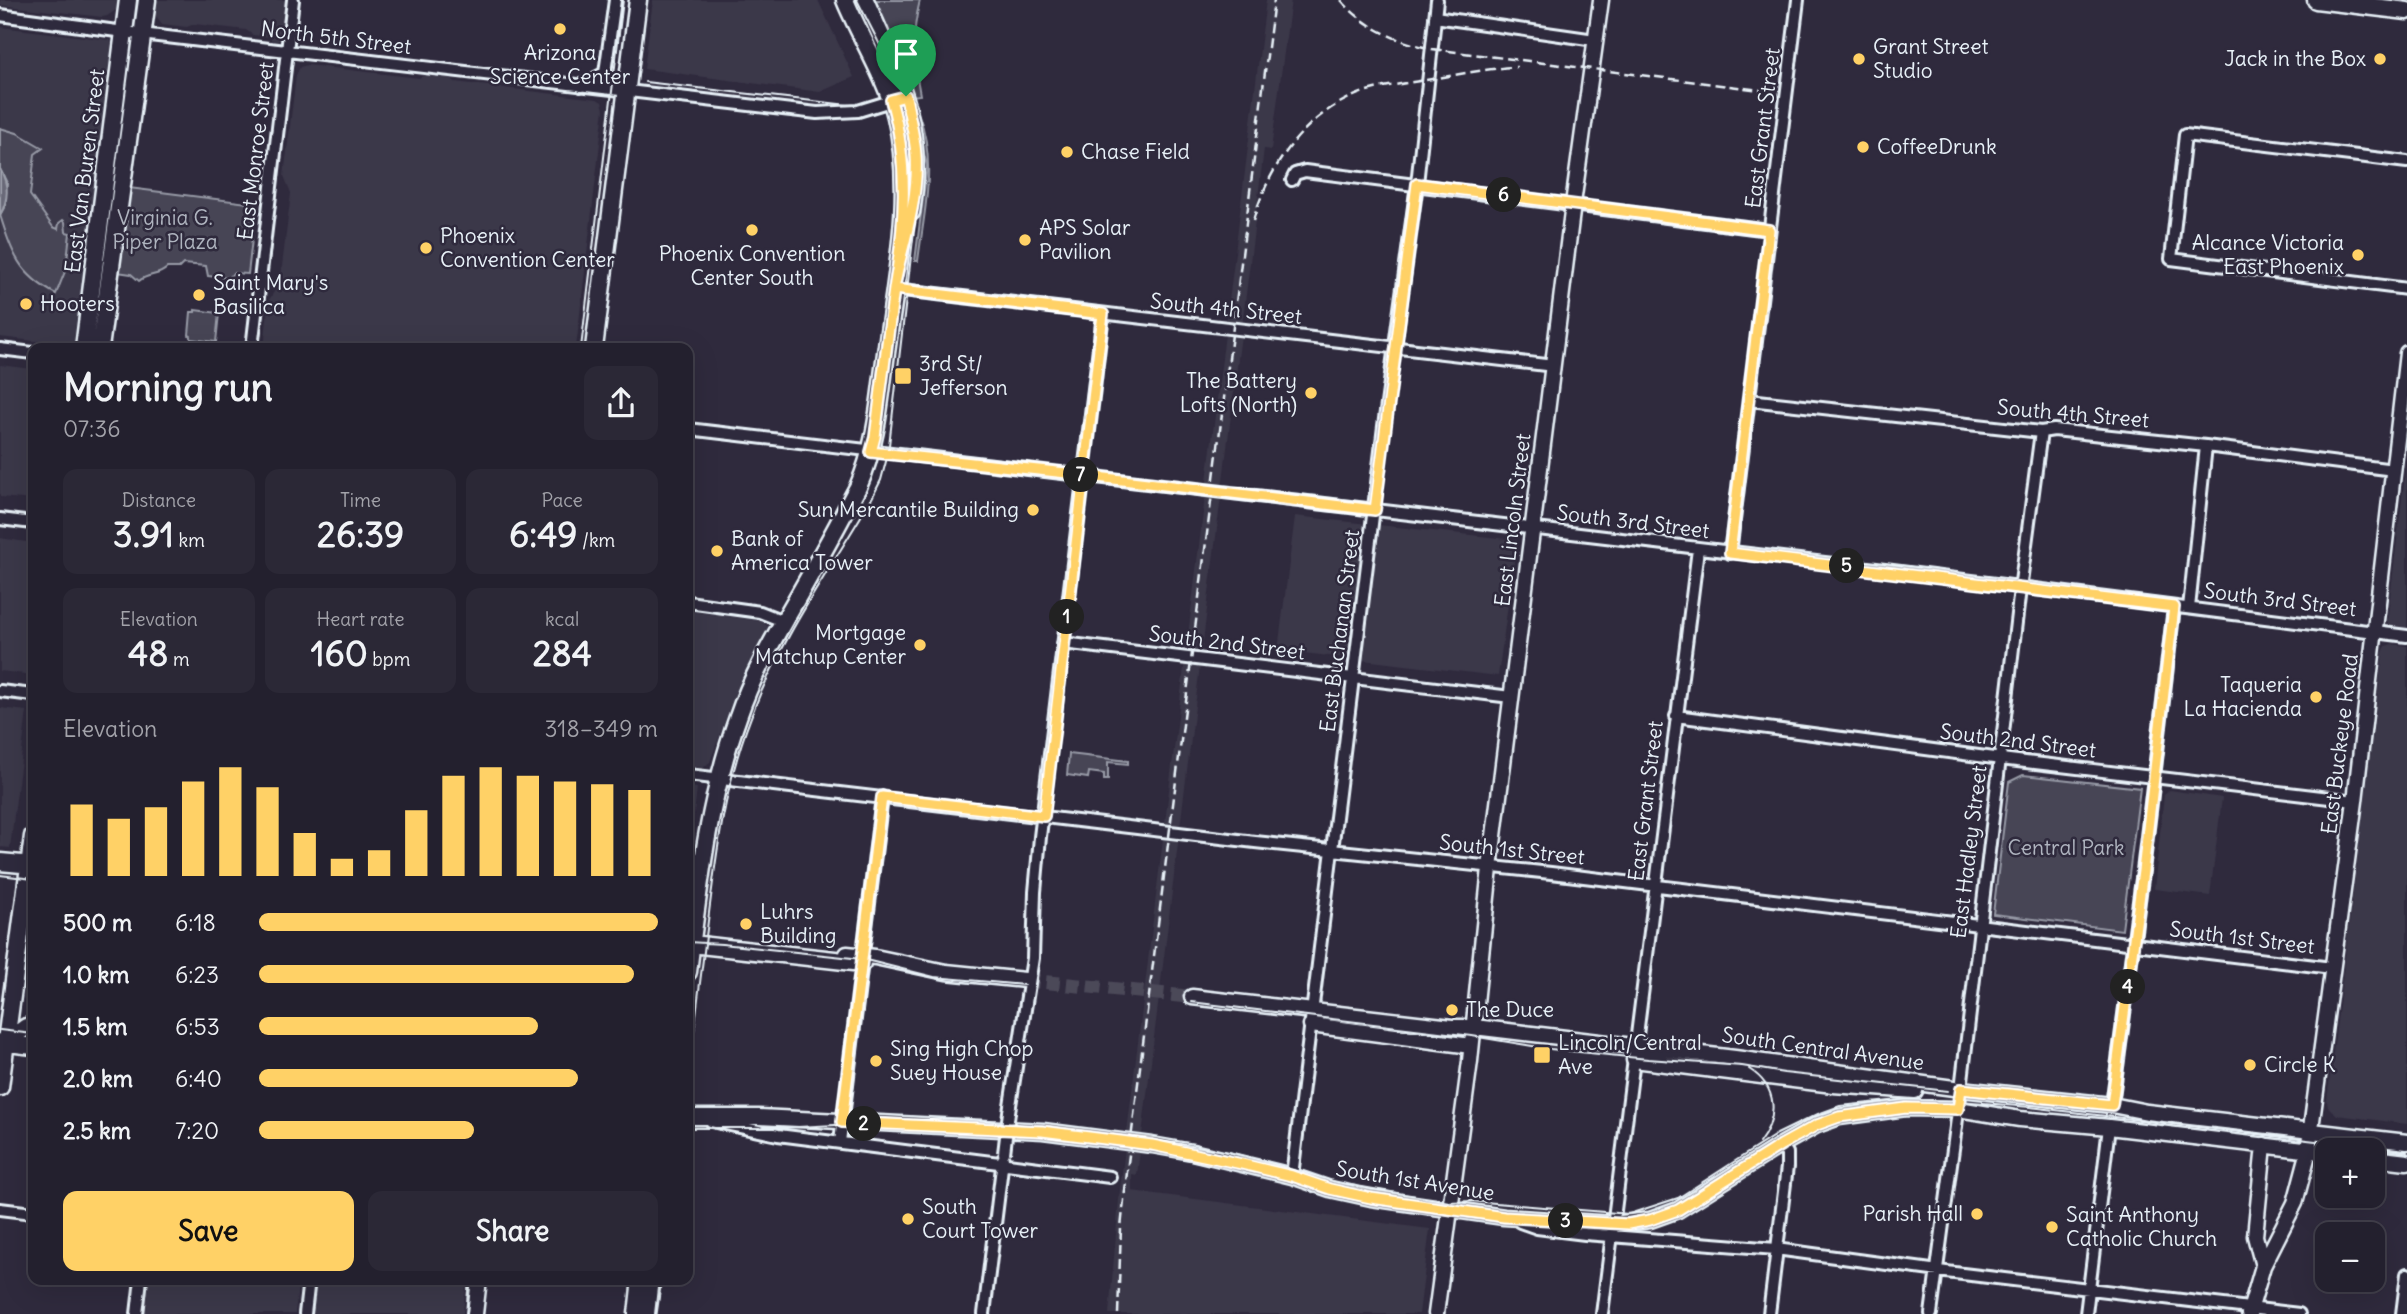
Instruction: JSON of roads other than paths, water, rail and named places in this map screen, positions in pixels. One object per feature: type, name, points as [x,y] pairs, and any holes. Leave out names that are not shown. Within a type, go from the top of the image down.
[{"type":"main road","name":"East Van Buren Street","points":[[85,343],[128,0]]},
{"type":"main road","name":"East Van Buren Street","points":[[101,343],[147,0]]},
{"type":"main road","points":[[595,343],[638,0]]},
{"type":"main road","points":[[845,0],[899,98]]},
{"type":"main road","points":[[693,928],[702,856],[719,779],[738,714],[755,672],[858,486],[871,452],[895,281],[908,237],[916,157],[865,0]]},
{"type":"main road","name":"East Lincoln Street","points":[[1436,1314],[1474,1027],[1511,697],[1601,0]]},
{"type":"main road","points":[[2316,0],[2407,11]]},
{"type":"main road","name":"East Buckeye Road","points":[[2249,1311],[2263,1266],[2295,1203],[2310,1140],[2354,801],[2407,353]]},
{"type":"main road","points":[[0,862],[28,865]]},
{"type":"main road","points":[[0,1087],[3,1043],[28,884]]},
{"type":"main road","points":[[693,944],[779,950],[1028,983]]},
{"type":"main road","name":"South Central Avenue","points":[[1192,997],[1312,1018],[1474,1027],[1634,1055],[1735,1058],[1961,1089],[2112,1105],[2310,1140],[2315,1144]]},
{"type":"main road","points":[[1312,1018],[1471,1045]]},
{"type":"main road","points":[[3,1043],[28,1027]]},
{"type":"main road","points":[[3,1043],[28,1046]]},
{"type":"main road","name":"South Central Avenue","points":[[1504,1217],[1612,1230],[1650,1220],[1678,1210],[1817,1125],[1839,1117],[1906,1108],[1958,1109],[2020,1119],[2264,1145],[2310,1140],[2407,1142]]},
{"type":"main road","name":"South 1st Avenue","points":[[693,1117],[760,1117],[1042,1131],[1152,1145],[1292,1176],[1330,1189],[1371,1198],[1504,1217]]},
{"type":"main road","points":[[2263,1266],[2255,1236],[2264,1145]]},
{"type":"main road","points":[[2385,1159],[2407,1162]]},
{"type":"main road","points":[[475,1314],[478,1285]]},
{"type":"main road","points":[[636,1314],[639,1285]]},
{"type":"main road","points":[[648,1314],[652,1285]]},
{"type":"street","name":"East Monroe Street","points":[[253,343],[293,0]]},
{"type":"street","points":[[581,86],[605,73],[615,0]]},
{"type":"street","name":"East Buchanan Street","points":[[1292,1176],[1417,184],[1437,0]]},
{"type":"street","name":"East Grant Street","points":[[1730,553],[1798,0]]},
{"type":"street","name":"North 5th Street","points":[[0,15],[124,32],[827,114],[858,111],[899,98]]},
{"type":"street","points":[[1435,17],[1595,40]]},
{"type":"street","points":[[2407,162],[2185,135],[2171,259],[2407,289]]},
{"type":"street","points":[[1292,180],[1295,174],[1305,171],[1769,230]]},
{"type":"street","name":"South 4th Street","points":[[895,281],[1103,314],[1554,366]]},
{"type":"street","points":[[984,1314],[1009,1112],[1033,958],[1035,892],[1103,314]]},
{"type":"street","points":[[0,349],[28,352]]},
{"type":"street","name":"South 4th Street","points":[[1749,400],[2041,432],[2054,430],[2206,446],[2393,470]]},
{"type":"street","name":"South 3rd Street","points":[[693,430],[2020,587],[2407,636]]},
{"type":"street","name":"East Hadley Street","points":[[1931,1314],[2041,432]]},
{"type":"street","points":[[2189,608],[2206,446]]},
{"type":"street","points":[[0,519],[28,522]]},
{"type":"street","name":"East Grant Street","points":[[1602,1314],[1698,549]]},
{"type":"street","points":[[693,603],[760,612],[783,621]]},
{"type":"street","points":[[2112,1105],[2174,607]]},
{"type":"street","name":"South 2nd Street","points":[[1063,643],[1511,697]]},
{"type":"street","points":[[0,691],[28,694]]},
{"type":"street","name":"South 2nd Street","points":[[1676,716],[2000,759],[2354,801]]},
{"type":"street","name":"South 1st Street","points":[[693,776],[1655,886],[2332,968]]},
{"type":"street","points":[[840,1142],[882,797]]},
{"type":"street","name":"South 1st Avenue","points":[[693,1118],[778,1135],[1004,1159],[1110,1177]]},
{"type":"street","points":[[2086,1314],[2109,1127]]},
{"type":"street","points":[[1769,1314],[1787,1167],[1787,1153],[1781,1145]]},
{"type":"street","points":[[0,1209],[28,1212]]},
{"type":"street","points":[[1612,1230],[2249,1311],[2299,1314]]},
{"type":"street","points":[[2402,1314],[2407,1274]]},
{"type":"street","points":[[137,1314],[140,1285]]},
{"type":"street","points":[[305,1314],[308,1285]]},
{"type":"water","points":[[0,169],[7,192],[0,215]]},
{"type":"tunnel","points":[[1025,980],[1192,997]]},
{"type":"tram line","points":[[582,343],[623,0]]},
{"type":"tram line","points":[[693,1041],[718,848],[742,743],[776,660],[872,498],[881,480],[888,454],[921,170],[919,138],[906,96],[857,0]]},
{"type":"tram line","points":[[645,82],[848,105]]},
{"type":"tram line","points":[[0,875],[28,878]]},
{"type":"tram line","points":[[693,942],[862,959],[934,977],[1024,985]]},
{"type":"tram line","points":[[1191,1002],[1472,1036],[1550,1049],[1742,1066],[1948,1091]]},
{"type":"tram line","points":[[0,1030],[28,1033]]},
{"type":"tram line","points":[[1749,1069],[1766,1084],[1772,1103],[1770,1123],[1759,1143]]},
{"type":"tram line","points":[[693,1128],[780,1128],[945,1119],[985,1121],[1229,1152],[1339,1183],[1449,1202],[1472,1201],[1629,1214],[1678,1198],[1777,1134],[1818,1114],[1840,1106],[1900,1100],[1960,1101],[2030,1107],[2407,1152]]},
{"type":"tram line","points":[[466,1314],[468,1285]]},
{"type":"tram line","points":[[655,1314],[658,1285]]},
{"type":"railway","points":[[1118,1314],[1121,1228],[1128,1163],[1274,0]]},
{"type":"railway","points":[[1341,0],[1360,18],[1382,32],[1432,49],[1761,90]]},
{"type":"railway","points":[[1253,221],[1269,180],[1293,143],[1324,113],[1343,101],[1389,86],[1517,67]]},
{"type":"place","name":"Arizona Science Center","points":[[560,29]]},
{"type":"place","name":"Grant Street Studio","points":[[1859,59]]},
{"type":"place","name":"Jack in the Box","points":[[2380,59]]},
{"type":"place","name":"CoffeeDrunk","points":[[1863,147]]},
{"type":"place","name":"Chase Field","points":[[1067,152]]},
{"type":"place","name":"Phoenix Convention Center South","points":[[752,230]]},
{"type":"place","name":"APS Solar Pavilion","points":[[1025,240]]},
{"type":"place","name":"Phoenix Convention Center","points":[[426,248]]},
{"type":"place","name":"Alcance Victoria East Phoenix","points":[[2358,255]]},
{"type":"place","name":"Saint Mary's Basilica","points":[[199,295]]},
{"type":"place","name":"Hooters","points":[[26,304]]},
{"type":"place","name":"3rd St/ Jefferson","points":[[903,376]]},
{"type":"place","name":"The Battery Lofts (North)","points":[[1311,393]]},
{"type":"place","name":"Sun Mercantile Building","points":[[1033,510]]},
{"type":"place","name":"Bank of America Tower","points":[[717,551]]},
{"type":"place","name":"Mortgage Matchup Center","points":[[920,645]]},
{"type":"place","name":"Taqueria La Hacienda","points":[[2316,697]]},
{"type":"place","name":"Luhrs Building","points":[[746,924]]},
{"type":"place","name":"The Duce","points":[[1452,1010]]},
{"type":"place","name":"Lincoln/Central Ave","points":[[1542,1055]]},
{"type":"place","name":"Sing High Chop Suey House","points":[[876,1061]]},
{"type":"place","name":"Circle K","points":[[2250,1065]]},
{"type":"place","name":"Parish Hall","points":[[1977,1214]]},
{"type":"place","name":"South Court Tower","points":[[908,1219]]},
{"type":"place","name":"Saint Anthony Catholic Church","points":[[2052,1227]]},
{"type":"park label","name":"Virginia G. Piper Plaza","points":[[165,230]]},
{"type":"park label","name":"Central Park","points":[[2066,848]]}]
